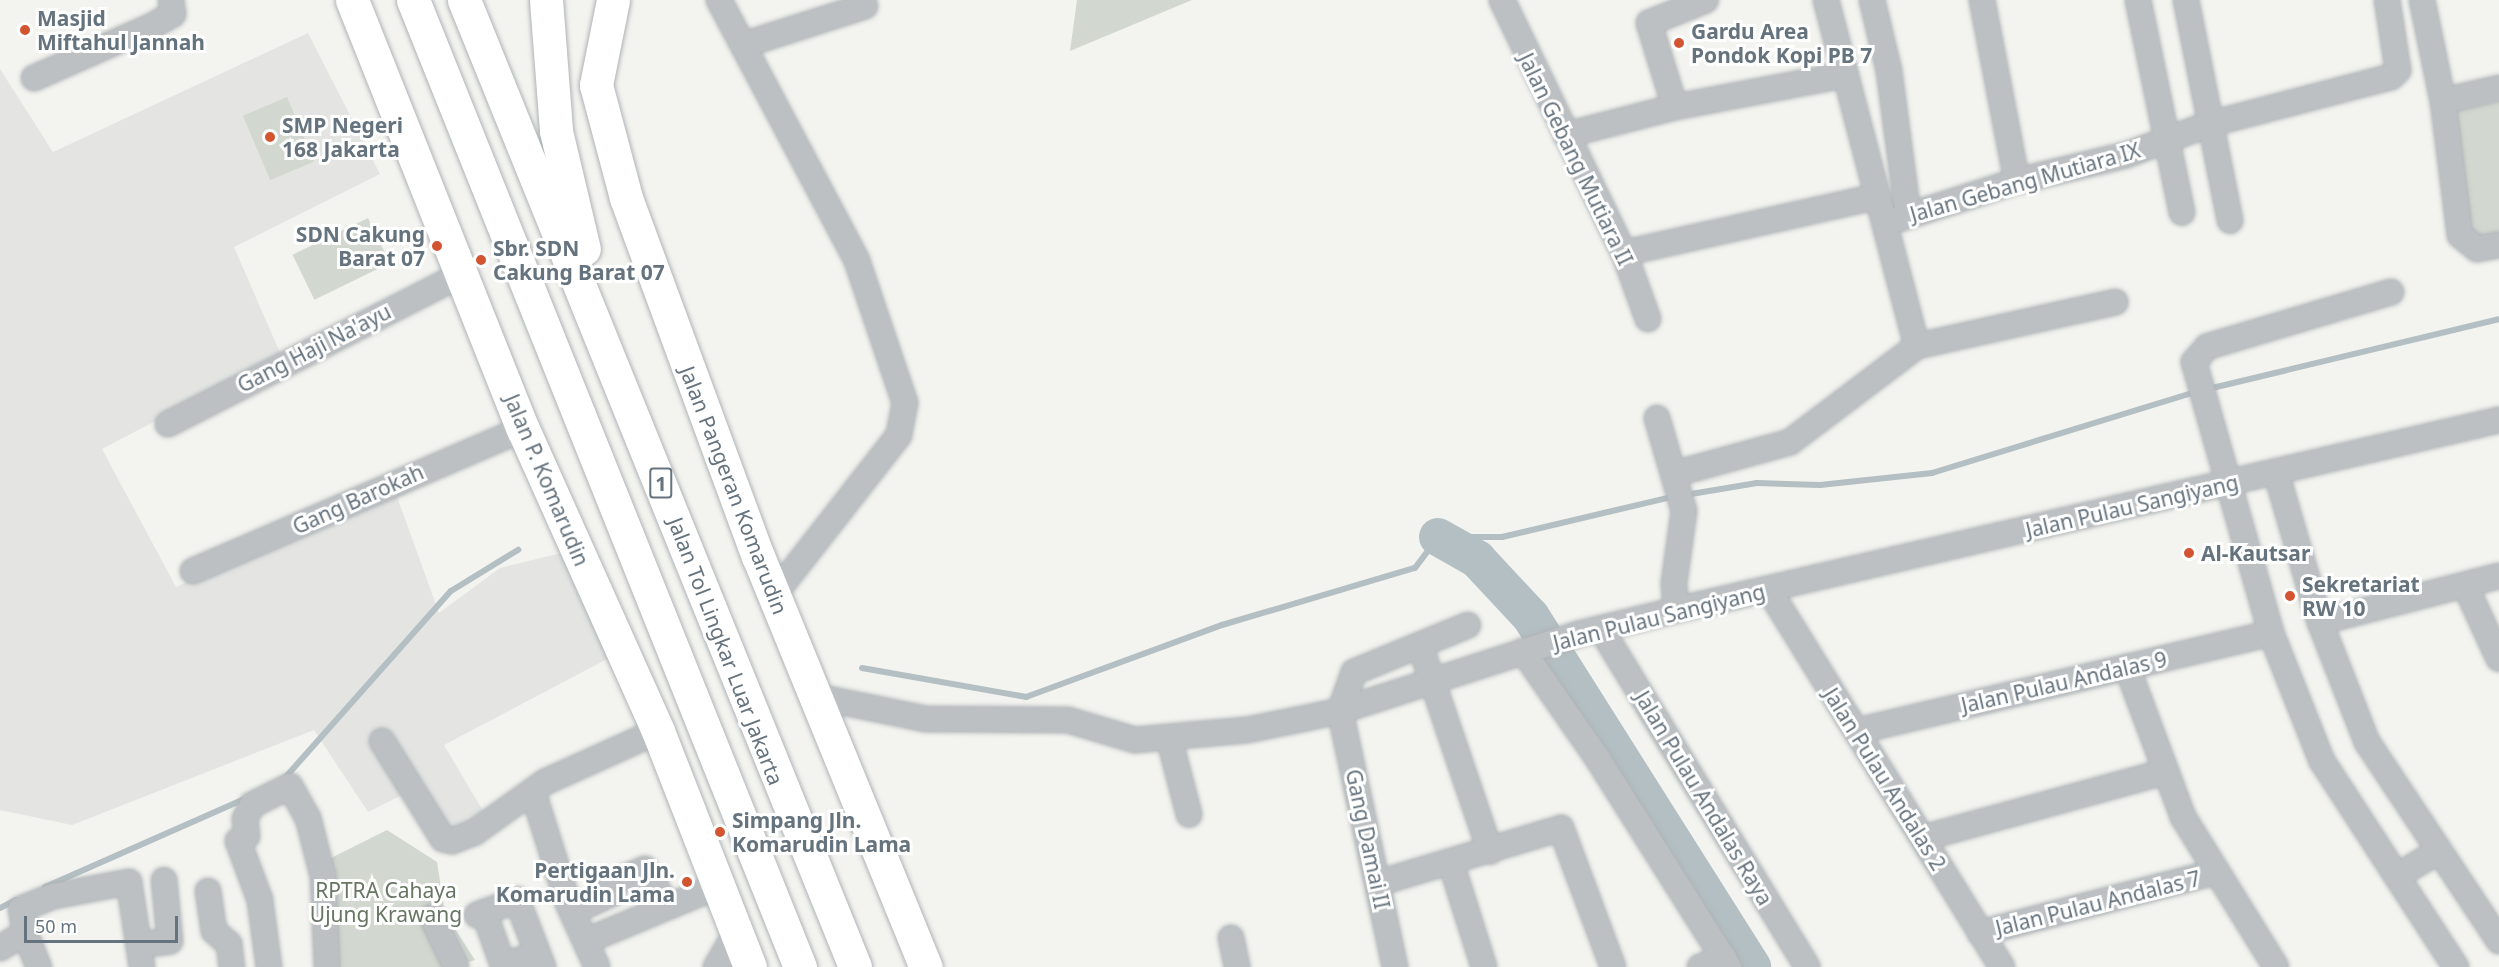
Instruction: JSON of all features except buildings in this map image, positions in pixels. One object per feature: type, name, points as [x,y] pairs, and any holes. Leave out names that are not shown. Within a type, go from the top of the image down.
[{"type":"main road","name":"Jalan P. Komarudin","points":[[352,0],[523,429],[658,731],[744,956]]},
{"type":"main road","points":[[396,0],[482,178]]},
{"type":"main road","points":[[413,0],[482,178],[800,967]]},
{"type":"main road","name":"Jalan Tol Lingkar Luar Jakarta","points":[[464,0],[633,411],[855,967]]},
{"type":"main road","points":[[546,0],[556,131],[586,258],[633,411]]},
{"type":"main road","name":"Jalan Pangeran Komarudin","points":[[613,0],[596,86],[606,131],[659,295],[775,599],[817,695],[926,967]]},
{"type":"street","points":[[34,78],[154,25],[172,14],[171,0]]},
{"type":"street","points":[[719,0],[857,261],[906,403],[899,435],[775,599]]},
{"type":"street","name":"Jalan Gebang Mutiara II","points":[[1502,0],[1624,253],[1648,319]]},
{"type":"street","points":[[1675,106],[1649,22],[1706,0]]},
{"type":"street","points":[[1826,0],[1917,346]]},
{"type":"street","points":[[1872,0],[1889,71],[1908,214]]},
{"type":"street","points":[[1982,0],[2017,181]]},
{"type":"street","points":[[2138,0],[2182,213]]},
{"type":"street","points":[[2186,0],[2230,220]]},
{"type":"street","name":"Jalan Gebang Mutiara IX","points":[[1886,223],[1908,214],[2017,181],[2166,142],[2210,124],[2391,77],[2398,70],[2387,0]]},
{"type":"street","points":[[2421,0],[2443,101],[2460,235],[2477,249],[2499,244]]},
{"type":"street","points":[[743,45],[865,6]]},
{"type":"street","points":[[1566,135],[1675,106],[1845,75]]},
{"type":"street","points":[[2443,101],[2499,88]]},
{"type":"street","points":[[1624,253],[1878,196]]},
{"type":"street","name":"Gang Haji Na'ayu","points":[[168,424],[461,275]]},
{"type":"street","points":[[2391,292],[2207,347],[2194,362],[2271,633],[2322,760],[2456,967]]},
{"type":"street","points":[[1675,475],[1791,442],[1917,346],[2115,302]]},
{"type":"street","points":[[1657,418],[1684,511],[1674,583],[1676,610]]},
{"type":"street","name":"Jalan Pulau Sangiyang","points":[[817,695],[926,719],[1048,718],[1087,726],[1112,737],[1169,738],[1247,730],[1340,711],[1528,650],[1676,610],[2499,420]]},
{"type":"street","name":"Gang Barokah","points":[[193,571],[523,429]]},
{"type":"street","points":[[2276,472],[2320,622],[2367,741],[2499,941]]},
{"type":"street","points":[[2320,622],[2499,576]]},
{"type":"street","points":[[2464,585],[2499,659]]},
{"type":"street","name":"Jalan Pulau Andalas 2","points":[[1769,590],[2002,967]]},
{"type":"street","points":[[1340,711],[1354,672],[1468,625]]},
{"type":"street","name":"Jalan Pulau Andalas Raya","points":[[1589,632],[1807,967]]},
{"type":"street","name":"Jalan Pulau Andalas 9","points":[[1857,732],[2271,633]]},
{"type":"street","points":[[1420,645],[1435,682],[1490,851]]},
{"type":"street","points":[[1528,650],[1726,962],[1700,967]]},
{"type":"street","points":[[2127,667],[2164,772],[2216,872],[2276,967]]},
{"type":"street","name":"Gang Damai II","points":[[1340,711],[1378,883],[1392,966]]},
{"type":"street","points":[[382,741],[443,839],[475,832],[533,792],[658,731]]},
{"type":"street","points":[[1169,738],[1189,814]]},
{"type":"street","points":[[1923,838],[2164,772]]},
{"type":"street","points":[[269,967],[260,900],[238,842],[247,836],[245,819],[252,805],[290,786],[308,818],[329,916],[327,967]]},
{"type":"street","points":[[533,792],[570,907],[597,967]]},
{"type":"street","points":[[1378,883],[1451,863],[1561,828],[1613,967]]},
{"type":"street","points":[[2397,876],[2439,851]]},
{"type":"street","points":[[1451,863],[1484,967]]},
{"type":"street","points":[[570,907],[613,892],[610,884],[645,870],[668,907]]},
{"type":"street","name":"Jalan Pulau Andalas 7","points":[[1980,933],[2216,872]]},
{"type":"street","points":[[39,967],[25,933],[21,909],[54,896],[129,882],[141,956],[170,941],[164,880]]},
{"type":"street","points":[[586,941],[718,886]]},
{"type":"street","points":[[208,891],[214,933],[228,942],[232,967]]},
{"type":"street","points":[[517,900],[530,962],[500,962],[481,914],[517,900]]},
{"type":"street","points":[[432,917],[456,967]]},
{"type":"street","points":[[0,948],[25,933]]},
{"type":"street","points":[[1231,938],[1238,967]]},
{"type":"street","points":[[716,967],[744,956]]},
{"type":"shaded area","points":[[308,33],[380,174],[234,247],[281,355],[102,449],[176,587],[391,480],[439,613],[500,568],[594,545],[628,648],[444,745],[486,816],[446,840],[408,792],[368,812],[314,730],[72,825],[0,810],[0,69],[53,152]]},
{"type":"green space","points":[[1077,0],[1192,0],[1070,51]]},
{"type":"green space","points":[[287,97],[314,161],[270,180],[243,116]]},
{"type":"green space","points":[[2499,101],[2499,246],[2476,252],[2450,112]]},
{"type":"green space","points":[[368,218],[390,263],[314,300],[293,255]]},
{"type":"green space","name":"RPTRA Cahaya Ujung Krawang","points":[[387,830],[437,862],[445,913],[475,960],[454,967],[333,967],[327,860]]},
{"type":"waterway","points":[[2208,389],[2499,319]]},
{"type":"waterway","points":[[1685,495],[1757,483],[1820,485],[1932,473],[2198,391]]},
{"type":"waterway","points":[[862,668],[1026,697],[1222,625],[1415,568],[1438,537],[1502,537],[1675,496]]},
{"type":"waterway","points":[[1438,537],[1477,559],[1531,617],[1752,967]]},
{"type":"waterway","points":[[283,780],[451,591],[518,550]]},
{"type":"waterway","points":[[45,887],[247,798]]},
{"type":"waterway","points":[[0,908],[16,900]]},
{"type":"place","name":"Masjid Miftahul Jannah","points":[[25,30]]},
{"type":"place","name":"Gardu Area Pondok Kopi PB 7","points":[[1679,43]]},
{"type":"place","name":"SMP Negeri 168 Jakarta","points":[[270,137]]},
{"type":"place","name":"SDN Cakung Barat 07","points":[[437,246]]},
{"type":"place","name":"Sbr. SDN Cakung Barat 07","points":[[481,260]]},
{"type":"place","name":"Al-Kautsar","points":[[2189,553]]},
{"type":"place","name":"Sekretariat RW 10","points":[[2290,596]]},
{"type":"place","name":"Simpang Jln. Komarudin Lama","points":[[720,832]]},
{"type":"place","name":"Pertigaan Jln. Komarudin Lama","points":[[687,882]]}]
